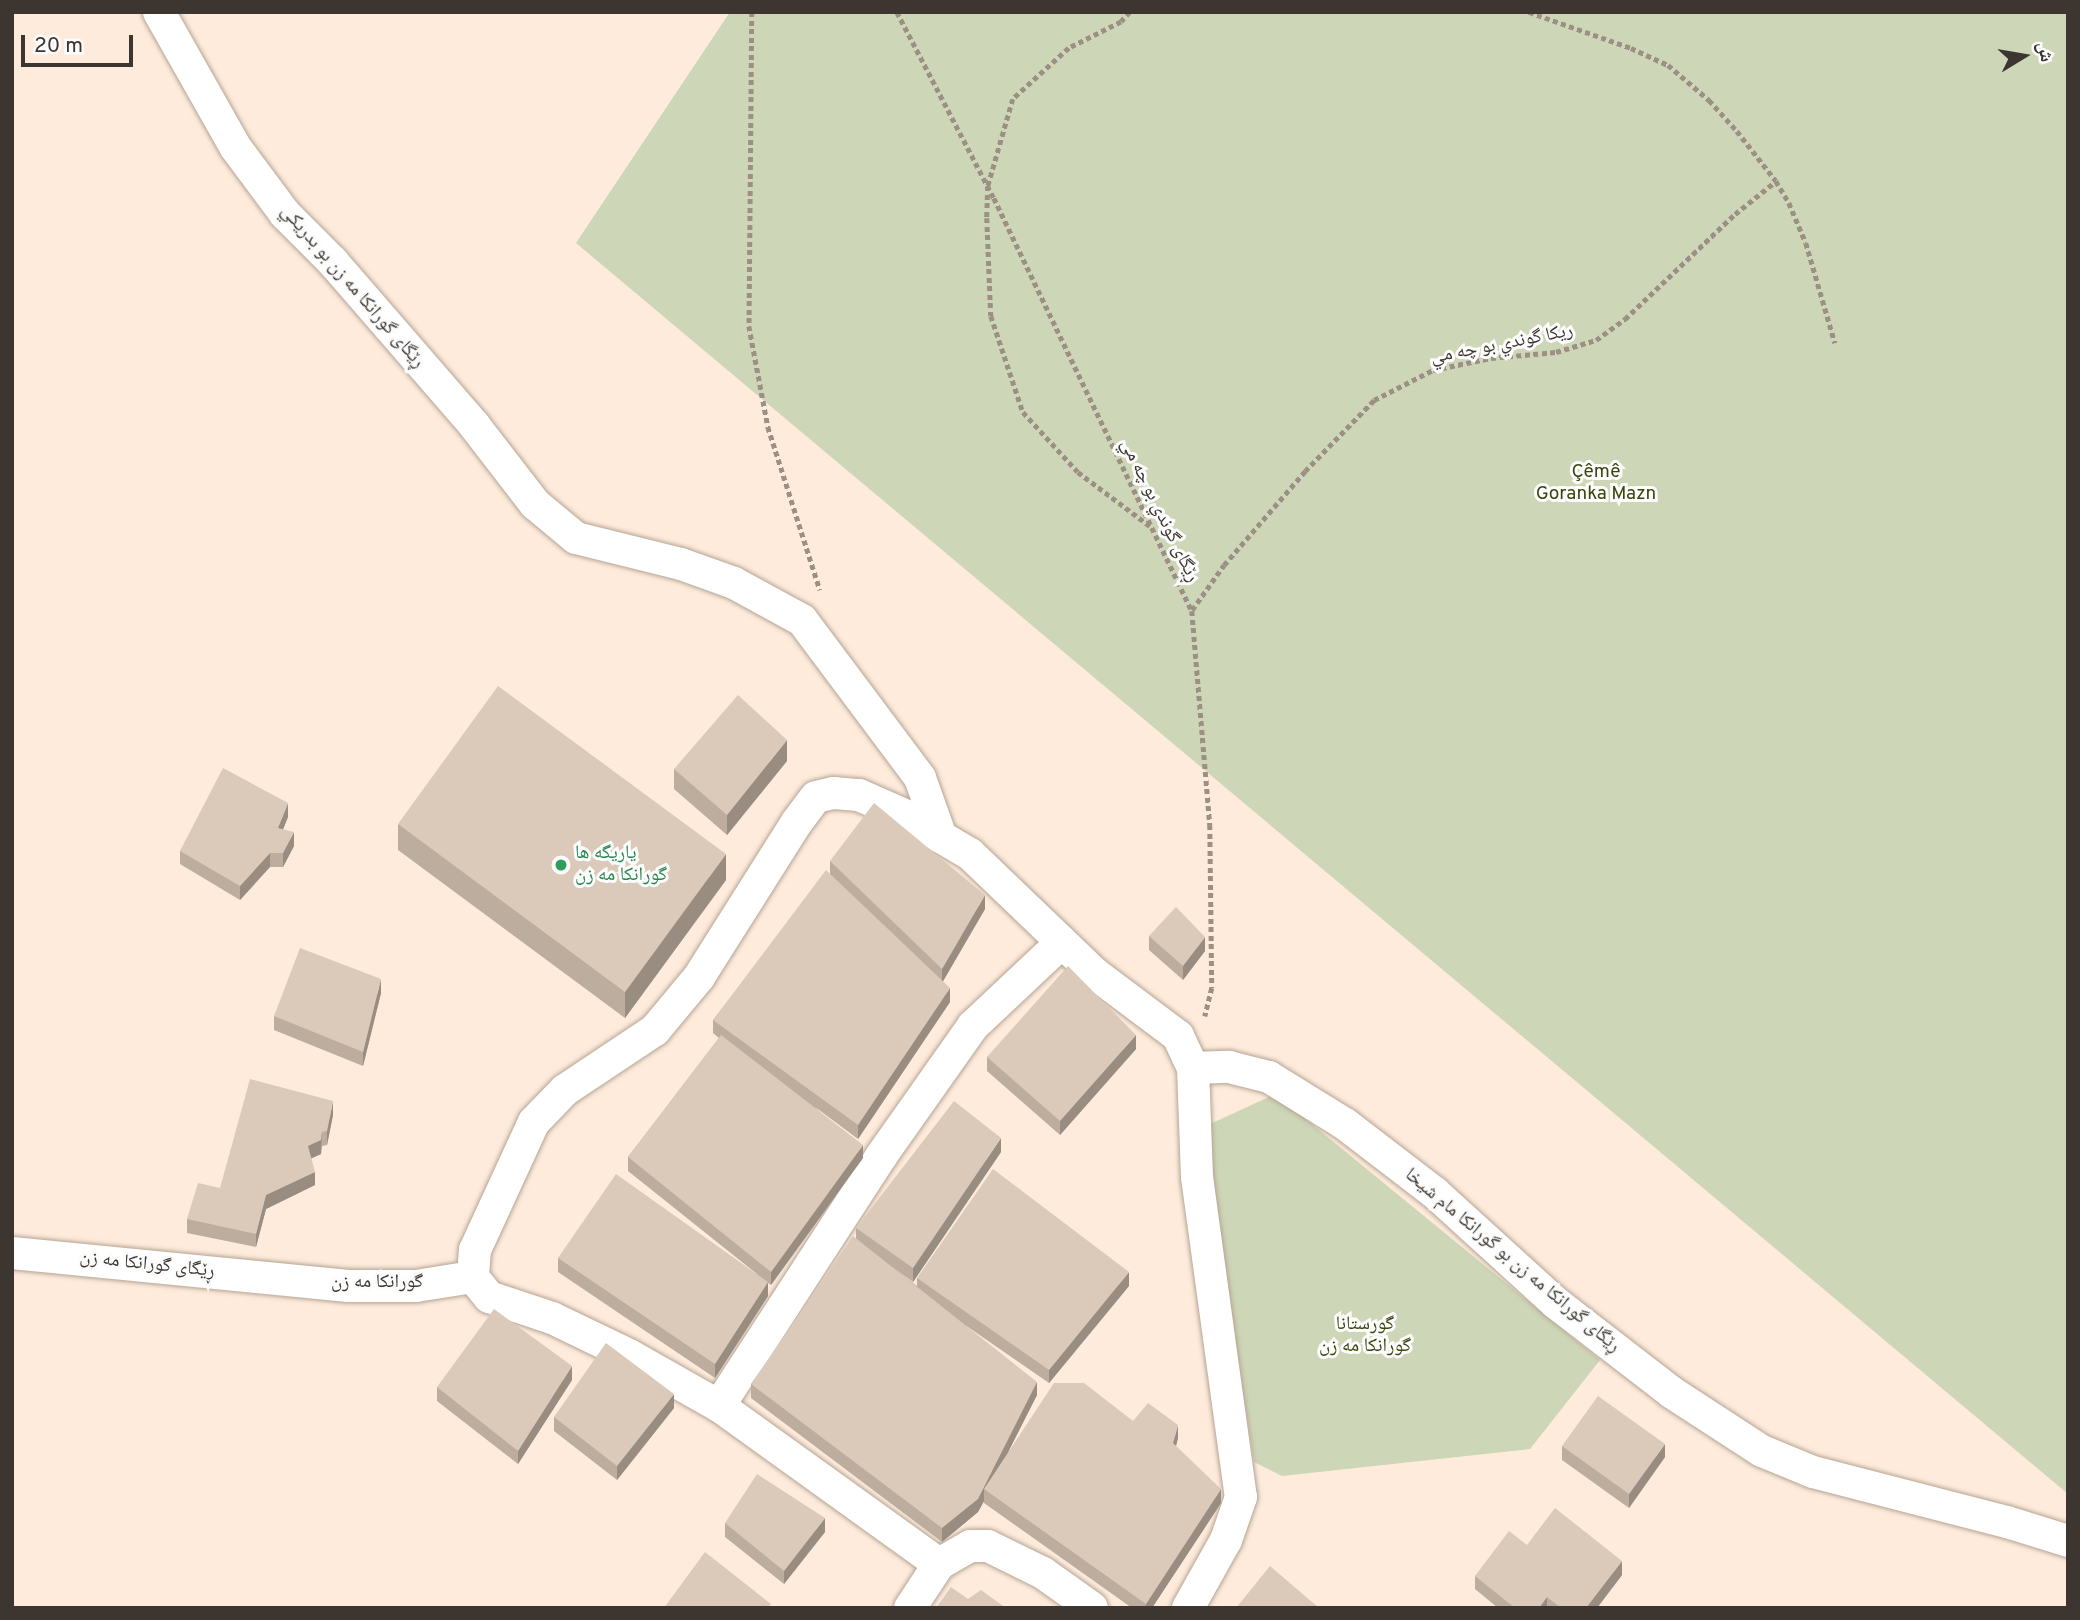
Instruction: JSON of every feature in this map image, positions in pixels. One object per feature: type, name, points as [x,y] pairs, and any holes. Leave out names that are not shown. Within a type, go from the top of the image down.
[{"type":"street","name":"ڕێگای گورانكا مه زن بو بدريكي","points":[[159,12],[236,148],[285,214],[334,262],[474,425],[535,504],[576,538],[681,564],[734,583],[802,620],[920,778],[941,837]]},
{"type":"street","points":[[939,1564],[719,1406],[629,1355],[552,1318],[489,1297],[473,1277],[475,1250],[534,1122],[565,1090],[655,1030],[699,977],[797,822],[816,797],[834,793],[859,795],[902,814],[970,855],[1094,973],[1178,1037],[1193,1068],[1197,1177],[1241,1497],[1226,1540],[1188,1608]]},
{"type":"street","points":[[719,1406],[882,1155],[973,1026],[1062,942]]},
{"type":"street","name":"ڕێگای گورانكا مه زن بو گورانکا مام شيخا","points":[[1193,1068],[1229,1067],[1269,1077],[1345,1124],[1435,1193],[1556,1303],[1671,1392],[1762,1451],[1813,1472],[2068,1541]]},
{"type":"street","name":"ڕێگای گورانكا مه زن","points":[[12,1253],[281,1278]]},
{"type":"street","name":"گورانكا مه زن","points":[[281,1278],[348,1286],[416,1286],[473,1277]]},
{"type":"street","points":[[910,1608],[939,1564],[970,1546],[988,1546],[1042,1573],[1092,1608]]},
{"type":"path","points":[[752,12],[749,326],[768,427],[820,592]]},
{"type":"path","name":"ڕێگای گوندي بو چه مي","points":[[897,12],[988,186],[1192,611],[1210,825],[1212,988],[1193,1068]]},
{"type":"path","points":[[1130,12],[1121,22],[1069,48],[1013,99],[988,186],[991,316],[1023,412],[1077,472],[1151,527]]},
{"type":"path","points":[[1529,12],[1631,48],[1668,65],[1709,100],[1776,181],[1806,243],[1835,343]]},
{"type":"path","name":"ريكا گوندي بو چه مي","points":[[1192,611],[1224,565],[1305,471],[1374,400],[1433,370],[1491,358],[1556,352],[1596,340],[1625,319],[1735,214],[1776,181]]},
{"type":"green space","name":"Çêmê Goranka Mazn","points":[[730,12],[2068,12],[2068,1494],[576,243]]},
{"type":"green space","name":"گورستانا گورانكا مه زن","points":[[1275,1094],[1600,1360],[1530,1449],[1282,1476],[1254,1462],[1218,1236],[1208,1125]]},
{"type":"building","name":"ياريگه ها گورانكا مه زن","points":[[498,686],[726,854],[625,992],[398,824]]},
{"type":"building","points":[[738,695],[787,740],[727,815],[674,769]]},
{"type":"building","points":[[223,768],[288,803],[278,828],[294,832],[283,853],[270,853],[240,886],[180,851]]},
{"type":"building","points":[[874,803],[985,895],[942,969],[830,861]]},
{"type":"building","points":[[826,870],[950,988],[858,1125],[713,1020]]},
{"type":"building","points":[[1176,907],[1205,937],[1183,966],[1149,936]]},
{"type":"building","points":[[300,948],[381,979],[363,1052],[274,1016]]},
{"type":"building","points":[[1068,966],[1136,1035],[1060,1121],[987,1057]]},
{"type":"building","points":[[721,1035],[863,1145],[771,1272],[628,1157]]},
{"type":"building","points":[[250,1079],[333,1101],[327,1131],[322,1132],[321,1140],[308,1146],[315,1172],[266,1195],[256,1234],[187,1219],[198,1183],[220,1188]]},
{"type":"building","points":[[954,1101],[1001,1138],[913,1268],[856,1228]]},
{"type":"building","points":[[993,1169],[1129,1272],[1049,1370],[917,1278]]},
{"type":"building","points":[[616,1174],[768,1282],[715,1364],[558,1258]]},
{"type":"building","points":[[853,1236],[1037,1382],[978,1499],[942,1528],[751,1384]]},
{"type":"building","points":[[494,1309],[572,1366],[518,1451],[437,1387]]},
{"type":"building","points":[[606,1343],[674,1394],[617,1466],[554,1417]]},
{"type":"building","points":[[1054,1383],[1084,1383],[1133,1421],[1148,1403],[1178,1425],[1173,1443],[1221,1489],[1146,1604],[984,1489]]},
{"type":"building","points":[[1598,1396],[1665,1444],[1629,1494],[1562,1446]]},
{"type":"building","points":[[757,1474],[825,1518],[784,1571],[725,1523]]},
{"type":"building","points":[[1555,1508],[1622,1561],[1586,1608],[1561,1608],[1547,1597],[1539,1608],[1515,1608],[1475,1576],[1509,1531],[1527,1545]]},
{"type":"building","points":[[705,1552],[771,1604],[768,1608],[664,1608]]},
{"type":"building","points":[[1270,1566],[1319,1608],[1236,1608]]},
{"type":"building","points":[[951,1587],[968,1599],[981,1590],[1006,1608],[936,1608]]},
{"type":"place","name":"ياريگه ها گورانكا مه زن","points":[[561,865]]}]
